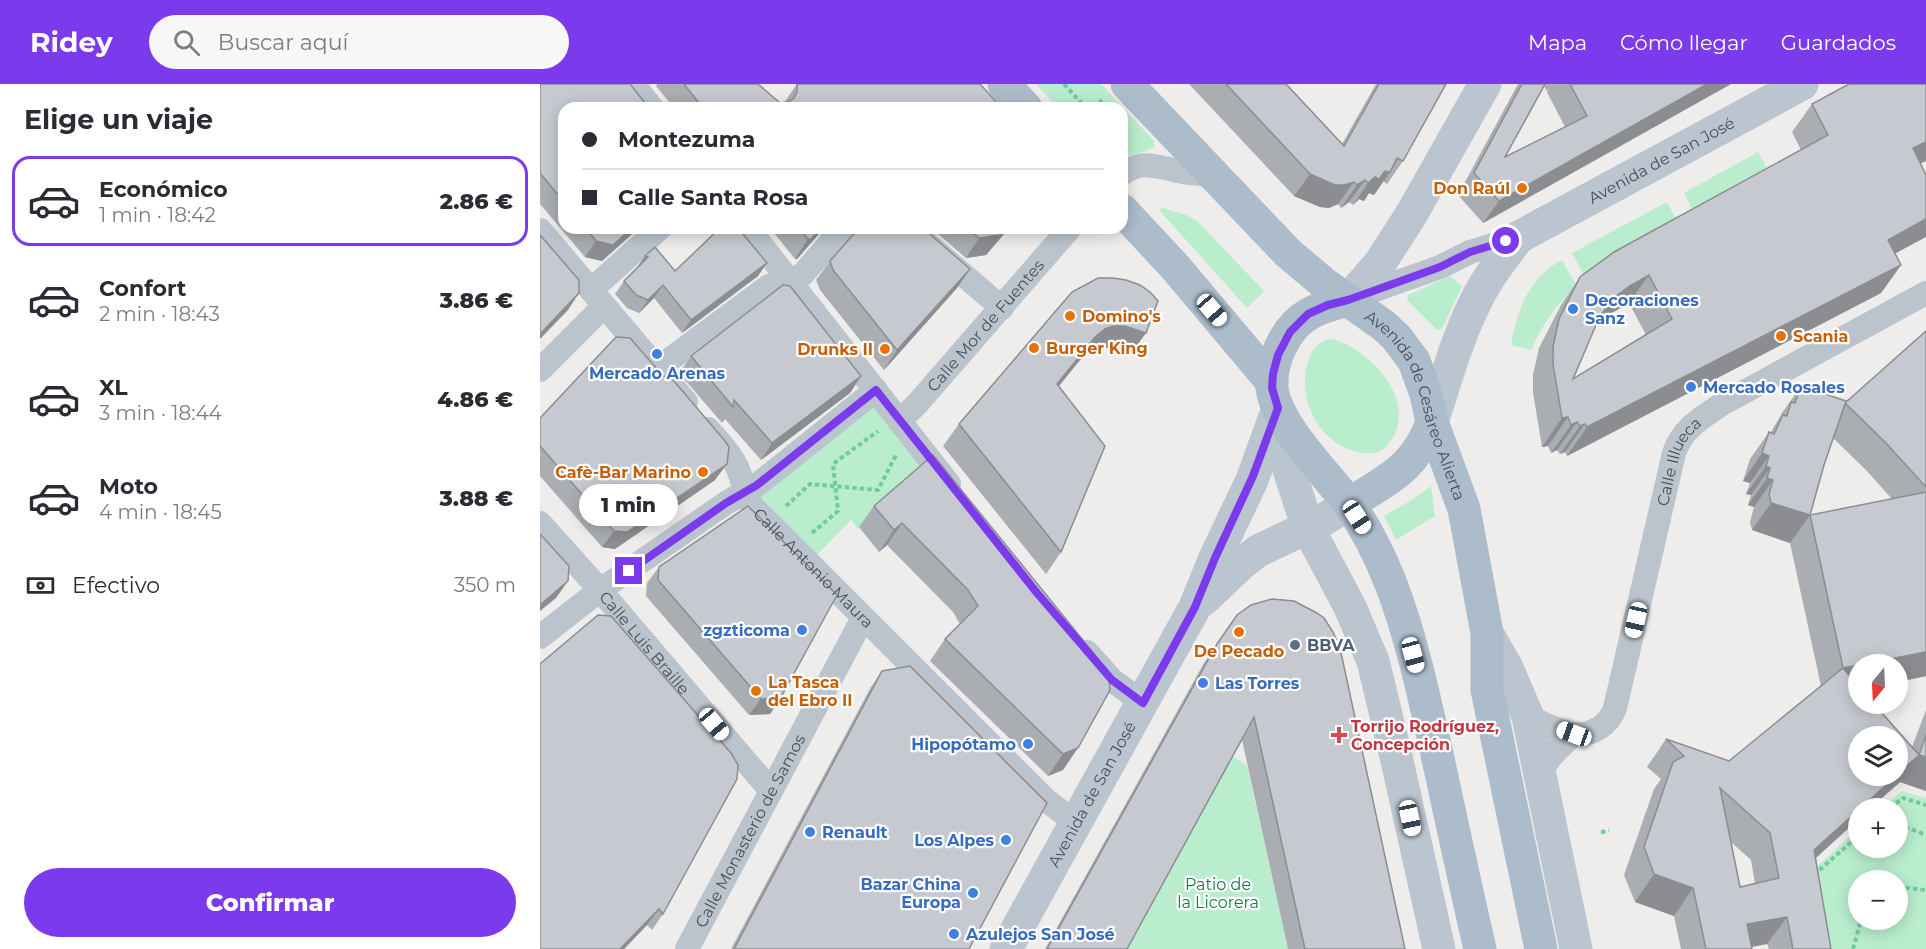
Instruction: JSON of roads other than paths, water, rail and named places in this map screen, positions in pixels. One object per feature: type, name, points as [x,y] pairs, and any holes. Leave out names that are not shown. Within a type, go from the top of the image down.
[{"type":"main road","points":[[1004,84],[1020,102]]},
{"type":"main road","name":"Avenida de Cesáreo Alierta","points":[[1127,84],[1288,253],[1383,324],[1414,361],[1426,394],[1432,422],[1464,509],[1486,633],[1487,690],[1540,949]]},
{"type":"main road","points":[[1348,300],[1380,263],[1411,215],[1485,84]]},
{"type":"main road","name":"Avenida de San José","points":[[1195,607],[1258,551],[1308,528],[1404,468],[1422,446],[1463,329],[1475,303],[1492,272],[1519,237],[1802,84]]},
{"type":"main road","points":[[1128,217],[1197,292],[1275,395],[1304,447],[1349,504],[1365,529],[1383,566],[1413,655],[1480,949]]},
{"type":"main road","name":"Avenida de San José","points":[[1006,949],[1195,607],[1215,558],[1252,480],[1275,395],[1278,355],[1290,332],[1308,314],[1328,305],[1348,300]]},
{"type":"main road","points":[[1275,395],[1283,451],[1308,528],[1350,607],[1373,661],[1439,949]]},
{"type":"main road","name":"Avenida de Cesáreo Alierta","points":[[1486,633],[1507,668],[1528,717],[1575,949]]},
{"type":"street","points":[[637,85],[648,102]]},
{"type":"street","points":[[1128,170],[1134,167],[1150,165],[1179,172],[1212,175]]},
{"type":"street","name":"Calle Antonio Maura","points":[[540,230],[732,458],[753,507],[1046,800],[1076,823]]},
{"type":"street","points":[[540,370],[597,298],[655,234]]},
{"type":"street","points":[[753,234],[876,390],[892,430],[965,504]]},
{"type":"street","points":[[657,369],[769,286],[792,283],[803,274],[838,234]]},
{"type":"street","points":[[916,234],[1002,308]]},
{"type":"street","name":"Calle Mor de Fuentes","points":[[892,430],[1065,234]]},
{"type":"street","name":"Avenida de San José","points":[[1348,300],[1440,267],[1470,252],[1519,237]]},
{"type":"street","name":"Calle Illueca","points":[[1539,772],[1554,753],[1574,734],[1588,732],[1605,725],[1612,718],[1674,453],[1685,432],[1692,424],[1722,404],[1926,292]]},
{"type":"street","points":[[540,637],[600,590],[768,476],[876,390]]},
{"type":"street","name":"Calle Luis Braille","points":[[540,523],[771,791]]},
{"type":"street","name":"Calle Monasterio de Samos","points":[[687,949],[863,618]]},
{"type":"street","points":[[1074,637],[1112,680],[1143,703]]},
{"type":"street","points":[[1528,717],[1574,734]]},
{"type":"place","name":"Don Raúl","points":[[1522,188]]},
{"type":"place","name":"Decoraciones Sanz","points":[[1573,309]]},
{"type":"place","name":"Domino's","points":[[1070,316]]},
{"type":"place","name":"Scania","points":[[1781,336]]},
{"type":"place","name":"Burger King","points":[[1034,348]]},
{"type":"place","name":"Drunks II","points":[[885,349]]},
{"type":"place","name":"Mercado Arenas","points":[[657,354]]},
{"type":"place","name":"Mercado Rosales","points":[[1691,387]]},
{"type":"place","name":"Cafè-Bar Marino","points":[[703,472]]},
{"type":"place","name":"zgzticoma","points":[[802,630]]},
{"type":"place","name":"De Pecado","points":[[1239,632]]},
{"type":"place","name":"BBVA","points":[[1295,645]]},
{"type":"place","name":"Las Torres","points":[[1203,683]]},
{"type":"place","name":"La Tasca del Ebro II","points":[[756,691]]},
{"type":"place","name":"Torrijo Rodríguez, Concepción","points":[[1339,735]]},
{"type":"place","name":"Hipopótamo","points":[[1028,744]]},
{"type":"place","name":"Renault","points":[[810,832]]},
{"type":"place","name":"Los Alpes","points":[[1006,840]]},
{"type":"place","name":"Bazar China Europa","points":[[973,893]]},
{"type":"place","name":"Azulejos San José","points":[[954,934]]},
{"type":"park label","name":"Patio de la Licorera","points":[[1218,893]]}]
